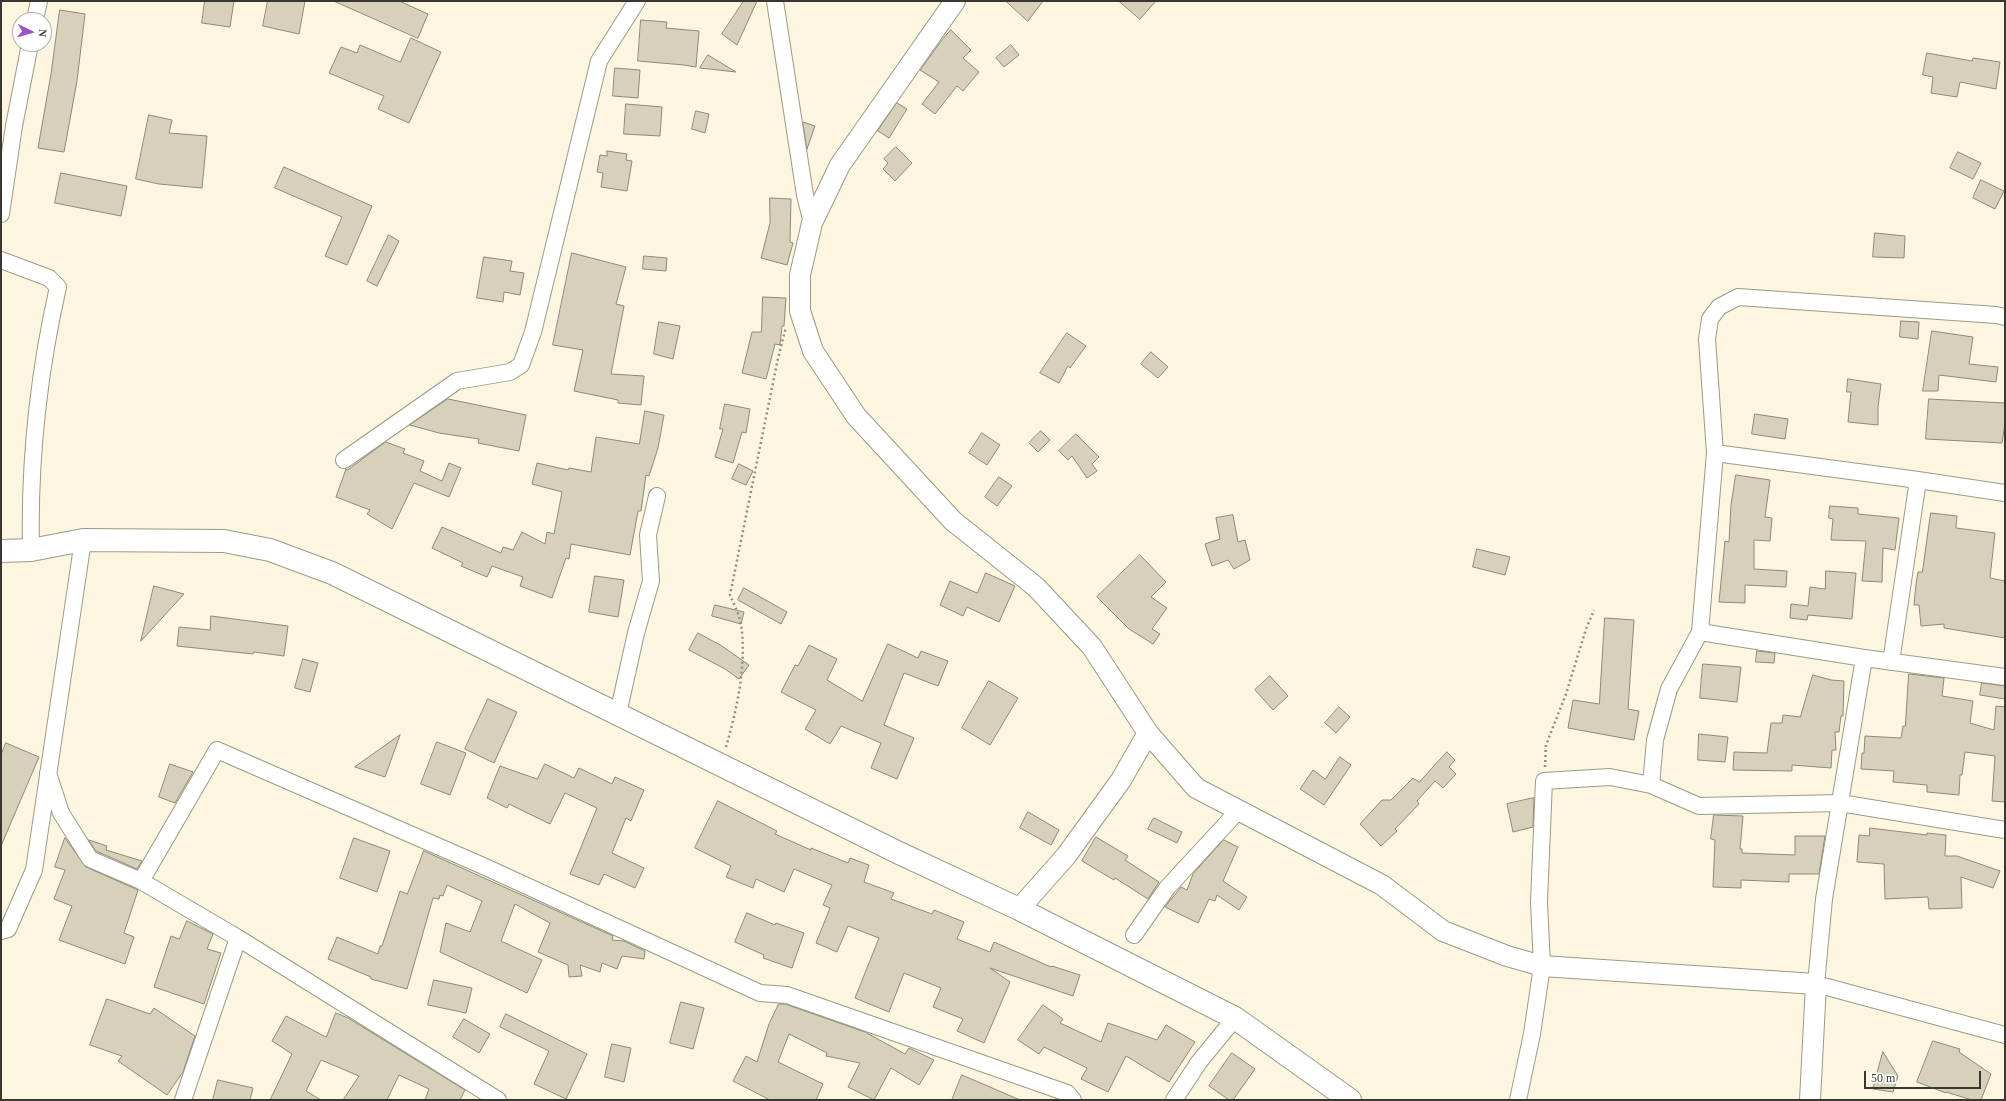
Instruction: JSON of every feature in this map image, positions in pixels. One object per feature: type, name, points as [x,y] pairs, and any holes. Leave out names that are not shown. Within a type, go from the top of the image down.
[{"type":"main road","points":[[1,551],[31,550],[83,540],[224,541],[270,550],[332,573],[899,853],[1019,909],[1235,1018],[1350,1100]]},
{"type":"street","points":[[37,12],[39,1]]},
{"type":"street","points":[[344,460],[457,381],[510,372],[521,365],[534,325],[599,61],[637,1]]},
{"type":"street","points":[[775,1],[805,195],[812,224]]},
{"type":"street","points":[[955,1],[840,165],[812,224],[800,275],[800,311],[813,351],[856,416],[953,521],[1036,587],[1092,647],[1148,733],[1196,788],[1382,885],[1443,932],[1507,956],[1542,966],[1816,984],[2005,1035]]},
{"type":"street","points":[[1,214],[14,126],[28,52]]},
{"type":"street","points":[[1,260],[49,278],[58,287],[48,334],[36,433],[30,515],[31,550]]},
{"type":"street","points":[[1651,785],[1655,740],[1669,689],[1700,632],[1715,453],[1707,339],[1710,320],[1719,307],[1738,297],[1996,314],[2005,317]]},
{"type":"street","points":[[1715,453],[2005,493]]},
{"type":"street","points":[[1891,662],[1918,480]]},
{"type":"street","points":[[618,714],[636,633],[651,581],[648,535],[657,496]]},
{"type":"street","points":[[1,931],[8,929],[34,870],[83,540]]},
{"type":"street","points":[[1700,632],[1891,662],[2005,677]]},
{"type":"street","points":[[1810,1100],[1816,984],[1824,899],[1864,658]]},
{"type":"street","points":[[1019,909],[1066,856],[1121,780],[1148,733]]},
{"type":"street","points":[[141,880],[217,750],[480,865],[760,993],[787,995],[1067,1098]]},
{"type":"street","points":[[48,773],[61,813],[90,859],[141,880],[238,938],[498,1100]]},
{"type":"street","points":[[1518,1100],[1532,1034],[1542,966],[1539,902],[1544,782],[1610,777],[1651,785],[1699,806],[1840,802],[2005,830]]},
{"type":"street","points":[[1134,935],[1167,888],[1238,810]]},
{"type":"street","points":[[183,1100],[238,938]]},
{"type":"street","points":[[1174,1100],[1199,1062],[1235,1018]]},
{"type":"path","points":[[721,764],[734,720],[742,666],[741,624],[730,595],[778,358],[788,320]]},
{"type":"path","points":[[1544,782],[1546,745],[1566,694],[1586,629],[1594,610]]},
{"type":"building","points":[[205,1],[234,1],[230,27],[202,23]]},
{"type":"building","points":[[268,1],[305,1],[299,34],[263,26]]},
{"type":"building","points":[[334,1],[399,1],[428,14],[418,38]]},
{"type":"building","points":[[744,1],[757,1],[737,45],[722,34]]},
{"type":"building","points":[[1006,1],[1043,1],[1028,21]]},
{"type":"building","points":[[1119,1],[1156,1],[1140,19]]},
{"type":"building","points":[[60,10],[85,14],[77,81],[64,152],[38,148]]},
{"type":"building","points":[[641,20],[667,22],[666,28],[699,31],[696,67],[638,61]]},
{"type":"building","points":[[951,30],[971,50],[963,58],[979,72],[963,91],[957,86],[935,114],[922,104],[939,82],[920,70]]},
{"type":"building","points":[[411,38],[441,52],[409,123],[378,109],[384,96],[329,73],[341,47],[357,53],[360,45],[400,62]]},
{"type":"building","points":[[1011,45],[1019,55],[1004,67],[996,58]]},
{"type":"building","points":[[1927,53],[1972,61],[1973,58],[2000,62],[1996,89],[1960,82],[1957,97],[1931,93],[1933,77],[1923,75]]},
{"type":"building","points":[[708,55],[736,72],[700,68]]},
{"type":"building","points":[[615,68],[640,70],[638,98],[613,96]]},
{"type":"building","points":[[897,103],[907,109],[889,138],[878,131]]},
{"type":"building","points":[[626,104],[662,107],[660,136],[624,134]]},
{"type":"building","points":[[696,111],[709,114],[705,133],[692,129]]},
{"type":"building","points":[[149,115],[172,120],[169,133],[207,136],[202,188],[159,184],[136,179]]},
{"type":"building","points":[[803,122],[815,126],[807,149]]},
{"type":"building","points":[[896,147],[912,163],[895,181],[883,169],[888,163],[884,159]]},
{"type":"building","points":[[607,151],[627,154],[626,160],[632,161],[627,191],[601,187],[603,173],[597,172],[600,155],[607,156]]},
{"type":"building","points":[[1958,152],[1981,163],[1973,179],[1950,168]]},
{"type":"building","points":[[284,167],[372,206],[347,265],[325,256],[342,217],[275,188]]},
{"type":"building","points":[[61,173],[127,186],[121,216],[55,203]]},
{"type":"building","points":[[1981,180],[2004,191],[1995,209],[1973,198]]},
{"type":"building","points":[[770,198],[791,199],[790,242],[793,243],[787,265],[761,258],[770,223]]},
{"type":"building","points":[[1875,233],[1905,236],[1904,258],[1873,257]]},
{"type":"building","points":[[389,235],[399,241],[377,286],[367,281]]},
{"type":"building","points":[[572,253],[626,267],[616,304],[624,306],[611,374],[644,376],[641,405],[618,403],[618,400],[574,391],[583,350],[553,345]]},
{"type":"building","points":[[644,256],[667,258],[666,271],[643,269]]},
{"type":"building","points":[[484,257],[512,261],[510,271],[524,273],[520,295],[504,292],[503,302],[477,298]]},
{"type":"building","points":[[763,297],[786,298],[784,326],[782,326],[780,345],[775,344],[766,379],[742,373],[752,332],[761,332]]},
{"type":"building","points":[[1901,321],[1919,322],[1918,339],[1900,337]]},
{"type":"building","points":[[659,322],[680,326],[673,359],[654,354]]},
{"type":"building","points":[[1932,331],[1973,337],[1969,364],[1998,367],[1996,382],[1939,375],[1938,391],[1923,391]]},
{"type":"building","points":[[1067,333],[1086,346],[1070,368],[1068,366],[1059,383],[1040,373]]},
{"type":"building","points":[[1151,352],[1168,367],[1158,378],[1141,364]]},
{"type":"building","points":[[1848,379],[1881,384],[1878,407],[1878,425],[1848,422],[1851,392],[1847,392]]},
{"type":"building","points":[[448,399],[526,415],[519,451],[478,443],[479,439],[439,433],[410,425]]},
{"type":"building","points":[[1929,399],[2005,403],[2005,424],[2002,443],[1926,439]]},
{"type":"building","points":[[725,404],[750,409],[746,433],[742,432],[733,463],[715,457],[723,429],[720,429]]},
{"type":"building","points":[[645,411],[664,415],[658,448],[649,476],[646,475],[641,511],[638,511],[630,555],[571,544],[569,559],[566,558],[552,598],[520,586],[523,577],[492,566],[487,577],[461,566],[463,563],[432,548],[442,527],[501,553],[503,547],[513,550],[522,532],[545,544],[547,532],[554,534],[562,492],[532,484],[537,463],[568,470],[569,468],[591,472],[596,437],[639,444]]},
{"type":"building","points":[[1755,414],[1788,419],[1785,439],[1752,434]]},
{"type":"building","points":[[1041,431],[1050,440],[1038,452],[1029,443]]},
{"type":"building","points":[[982,433],[1000,445],[987,465],[969,453]]},
{"type":"building","points":[[1076,434],[1099,457],[1092,464],[1097,471],[1087,478],[1072,456],[1068,460],[1059,451]]},
{"type":"building","points":[[386,442],[405,449],[403,453],[424,461],[420,471],[442,481],[449,463],[461,468],[449,497],[414,483],[392,529],[367,514],[370,510],[336,497],[346,469],[347,470]]},
{"type":"building","points":[[739,464],[753,471],[746,485],[732,479]]},
{"type":"building","points":[[1736,475],[1770,480],[1765,517],[1772,518],[1770,541],[1754,540],[1754,569],[1787,571],[1786,587],[1745,585],[1745,603],[1719,602],[1725,541],[1729,542],[1731,505]]},
{"type":"building","points":[[999,477],[1012,486],[997,506],[985,497]]},
{"type":"building","points":[[1830,506],[1858,508],[1858,514],[1899,518],[1895,550],[1883,548],[1882,582],[1862,581],[1866,541],[1831,540],[1833,519],[1829,518]]},
{"type":"building","points":[[1931,513],[1957,516],[1956,528],[1995,533],[1990,578],[2005,581],[2005,638],[1944,628],[1944,624],[1921,626],[1919,605],[1914,605],[1918,572],[1922,572]]},
{"type":"building","points":[[1233,515],[1238,542],[1245,540],[1250,560],[1234,569],[1228,560],[1212,566],[1205,544],[1220,539],[1216,518]]},
{"type":"building","points":[[1477,549],[1510,557],[1505,575],[1473,567]]},
{"type":"building","points":[[1140,555],[1166,582],[1151,597],[1167,608],[1152,629],[1160,634],[1153,644],[1129,629],[1097,597]]},
{"type":"building","points":[[1826,571],[1856,573],[1852,619],[1808,615],[1807,620],[1790,618],[1791,604],[1808,606],[1810,587],[1825,589]]},
{"type":"building","points":[[986,573],[1015,586],[999,622],[967,607],[963,616],[940,605],[950,581],[977,593]]},
{"type":"building","points":[[595,576],[624,580],[618,617],[589,612]]},
{"type":"building","points":[[154,586],[184,594],[141,641]]},
{"type":"building","points":[[744,588],[787,612],[781,624],[738,600]]},
{"type":"building","points":[[715,605],[744,612],[741,624],[712,616]]},
{"type":"building","points":[[211,616],[288,626],[284,656],[177,646],[179,627],[210,630]]},
{"type":"building","points":[[1605,618],[1634,620],[1628,709],[1639,711],[1634,740],[1568,728],[1573,700],[1599,704]]},
{"type":"building","points":[[698,633],[722,646],[749,665],[739,679],[725,669],[689,650]]},
{"type":"building","points":[[888,644],[918,658],[921,651],[948,661],[938,686],[904,673],[884,725],[914,738],[897,779],[871,768],[881,743],[841,726],[830,744],[805,729],[816,710],[781,692],[795,665],[798,666],[809,645],[837,659],[827,680],[862,701]]},
{"type":"building","points":[[1757,651],[1775,653],[1774,663],[1756,662]]},
{"type":"building","points":[[303,659],[318,663],[310,692],[295,688]]},
{"type":"building","points":[[1703,664],[1741,667],[1737,702],[1700,698]]},
{"type":"building","points":[[1909,674],[1944,678],[1942,696],[1973,701],[1970,723],[1994,730],[1996,706],[2005,707],[2005,802],[1992,801],[1995,756],[1965,752],[1962,775],[1960,775],[1959,795],[1927,792],[1927,785],[1893,782],[1894,771],[1861,769],[1865,736],[1901,738],[1903,726],[1905,726]]},
{"type":"building","points":[[1813,675],[1831,680],[1844,681],[1843,716],[1841,716],[1839,732],[1835,732],[1836,750],[1832,750],[1831,768],[1792,765],[1792,771],[1733,770],[1734,752],[1767,753],[1771,723],[1782,723],[1783,715],[1800,717]]},
{"type":"building","points":[[1270,676],[1288,696],[1273,710],[1255,690]]},
{"type":"building","points":[[989,681],[1018,698],[990,745],[962,728]]},
{"type":"building","points":[[1982,683],[2005,686],[2005,699],[1980,695]]},
{"type":"building","points":[[488,699],[517,712],[494,763],[465,749]]},
{"type":"building","points":[[1339,707],[1350,717],[1336,733],[1325,723]]},
{"type":"building","points":[[1699,734],[1728,737],[1725,762],[1698,760]]},
{"type":"building","points":[[400,735],[385,777],[355,767]]},
{"type":"building","points":[[437,742],[466,753],[450,795],[421,784]]},
{"type":"building","points":[[6,743],[39,757],[1,846],[1,755]]},
{"type":"building","points":[[1447,752],[1455,760],[1449,767],[1456,774],[1443,788],[1435,781],[1417,801],[1419,804],[1395,829],[1397,831],[1381,846],[1360,824],[1382,800],[1391,800],[1413,778],[1419,782]]},
{"type":"building","points":[[1340,757],[1351,765],[1324,805],[1300,789],[1313,770],[1325,779]]},
{"type":"building","points":[[170,764],[193,772],[175,803],[159,797]]},
{"type":"building","points":[[545,764],[574,778],[579,768],[612,784],[615,777],[644,790],[631,821],[626,818],[612,853],[644,868],[635,888],[604,874],[599,885],[570,874],[597,808],[565,793],[550,824],[509,804],[507,808],[487,798],[500,766],[537,779]]},
{"type":"building","points":[[1534,798],[1533,827],[1513,832],[1507,804]]},
{"type":"building","points":[[718,801],[777,831],[775,834],[811,850],[811,848],[848,863],[850,858],[869,865],[864,882],[894,893],[891,899],[932,914],[934,910],[964,922],[957,939],[990,952],[994,942],[1051,967],[1052,966],[1080,975],[1073,996],[990,968],[1010,982],[984,1043],[957,1031],[963,1019],[933,1007],[941,988],[904,973],[889,1012],[855,998],[879,938],[848,926],[837,952],[816,943],[830,908],[823,905],[832,885],[794,869],[784,892],[756,879],[753,888],[726,877],[731,866],[695,848]]},
{"type":"building","points":[[1028,812],[1059,830],[1051,845],[1020,828]]},
{"type":"building","points":[[1714,815],[1743,816],[1740,849],[1742,849],[1742,853],[1795,855],[1795,836],[1825,836],[1819,874],[1789,874],[1789,882],[1741,880],[1741,888],[1713,887],[1715,840],[1711,839]]},
{"type":"building","points":[[1154,818],[1182,832],[1177,843],[1148,829]]},
{"type":"building","points":[[1870,828],[1927,835],[1927,833],[1946,835],[1945,856],[1957,856],[2000,871],[1993,888],[1961,877],[1962,908],[1929,909],[1928,897],[1885,899],[1884,864],[1857,862],[1859,835],[1869,836]]},
{"type":"building","points":[[1096,837],[1128,856],[1125,860],[1159,882],[1148,899],[1115,878],[1114,880],[1082,861]]},
{"type":"building","points":[[65,838],[86,867],[138,890],[124,933],[134,937],[125,964],[59,940],[72,906],[54,899],[65,870],[55,867]]},
{"type":"building","points":[[354,838],[390,851],[377,892],[340,878]]},
{"type":"building","points":[[89,840],[107,846],[106,850],[142,861],[137,869],[96,851]]},
{"type":"building","points":[[1224,840],[1238,847],[1223,881],[1247,897],[1239,910],[1217,895],[1215,901],[1209,899],[1198,923],[1165,907],[1181,887],[1187,890],[1193,874]]},
{"type":"building","points":[[424,851],[613,936],[612,940],[624,941],[645,951],[644,959],[622,956],[617,969],[602,963],[600,972],[580,965],[582,976],[569,977],[568,965],[538,952],[550,923],[515,904],[501,941],[542,960],[527,993],[440,952],[446,923],[470,932],[482,901],[447,885],[443,896],[440,895],[439,899],[433,898],[407,989],[371,979],[371,977],[328,959],[337,937],[378,954],[400,891],[407,894]]},
{"type":"building","points":[[747,913],[775,925],[776,923],[804,933],[792,968],[763,958],[764,955],[735,942]]},
{"type":"building","points":[[187,921],[213,934],[207,949],[221,953],[204,1004],[154,987],[171,936],[179,939]]},
{"type":"building","points":[[434,980],[472,988],[466,1013],[428,1005]]},
{"type":"building","points":[[107,999],[150,1014],[154,1008],[195,1036],[183,1072],[167,1095],[118,1061],[122,1056],[90,1045]]},
{"type":"building","points":[[681,1002],[704,1008],[693,1049],[670,1043]]},
{"type":"building","points":[[779,1004],[785,1004],[865,1032],[905,1054],[909,1048],[934,1060],[919,1085],[891,1068],[874,1100],[848,1087],[860,1063],[826,1056],[827,1053],[789,1034],[778,1062],[823,1084],[816,1100],[770,1100],[733,1081],[746,1056],[757,1062],[769,1024]]},
{"type":"building","points":[[1043,1005],[1063,1019],[1060,1023],[1101,1042],[1108,1023],[1157,1040],[1166,1025],[1195,1042],[1169,1082],[1126,1056],[1108,1092],[1081,1079],[1087,1068],[1044,1047],[1039,1054],[1018,1040]]},
{"type":"building","points":[[336,1013],[348,1018],[465,1090],[460,1100],[425,1100],[429,1089],[399,1075],[387,1100],[343,1100],[359,1076],[321,1060],[306,1091],[321,1100],[270,1100],[292,1054],[272,1041],[286,1016],[326,1037]]},
{"type":"building","points":[[506,1014],[587,1054],[566,1099],[534,1084],[549,1051],[500,1027]]},
{"type":"building","points":[[464,1019],[490,1034],[479,1053],[453,1037]]},
{"type":"building","points":[[1933,1041],[1960,1049],[1959,1052],[1991,1074],[1981,1100],[1972,1100],[1946,1093],[1917,1082]]},
{"type":"building","points":[[612,1044],[631,1048],[624,1082],[605,1077]]},
{"type":"building","points":[[1883,1052],[1898,1076],[1893,1092],[1873,1089]]},
{"type":"building","points":[[1232,1053],[1255,1069],[1233,1100],[1229,1100],[1209,1086]]},
{"type":"building","points":[[962,1075],[1020,1100],[952,1100]]},
{"type":"building","points":[[218,1080],[253,1088],[250,1100],[213,1100]]}]
